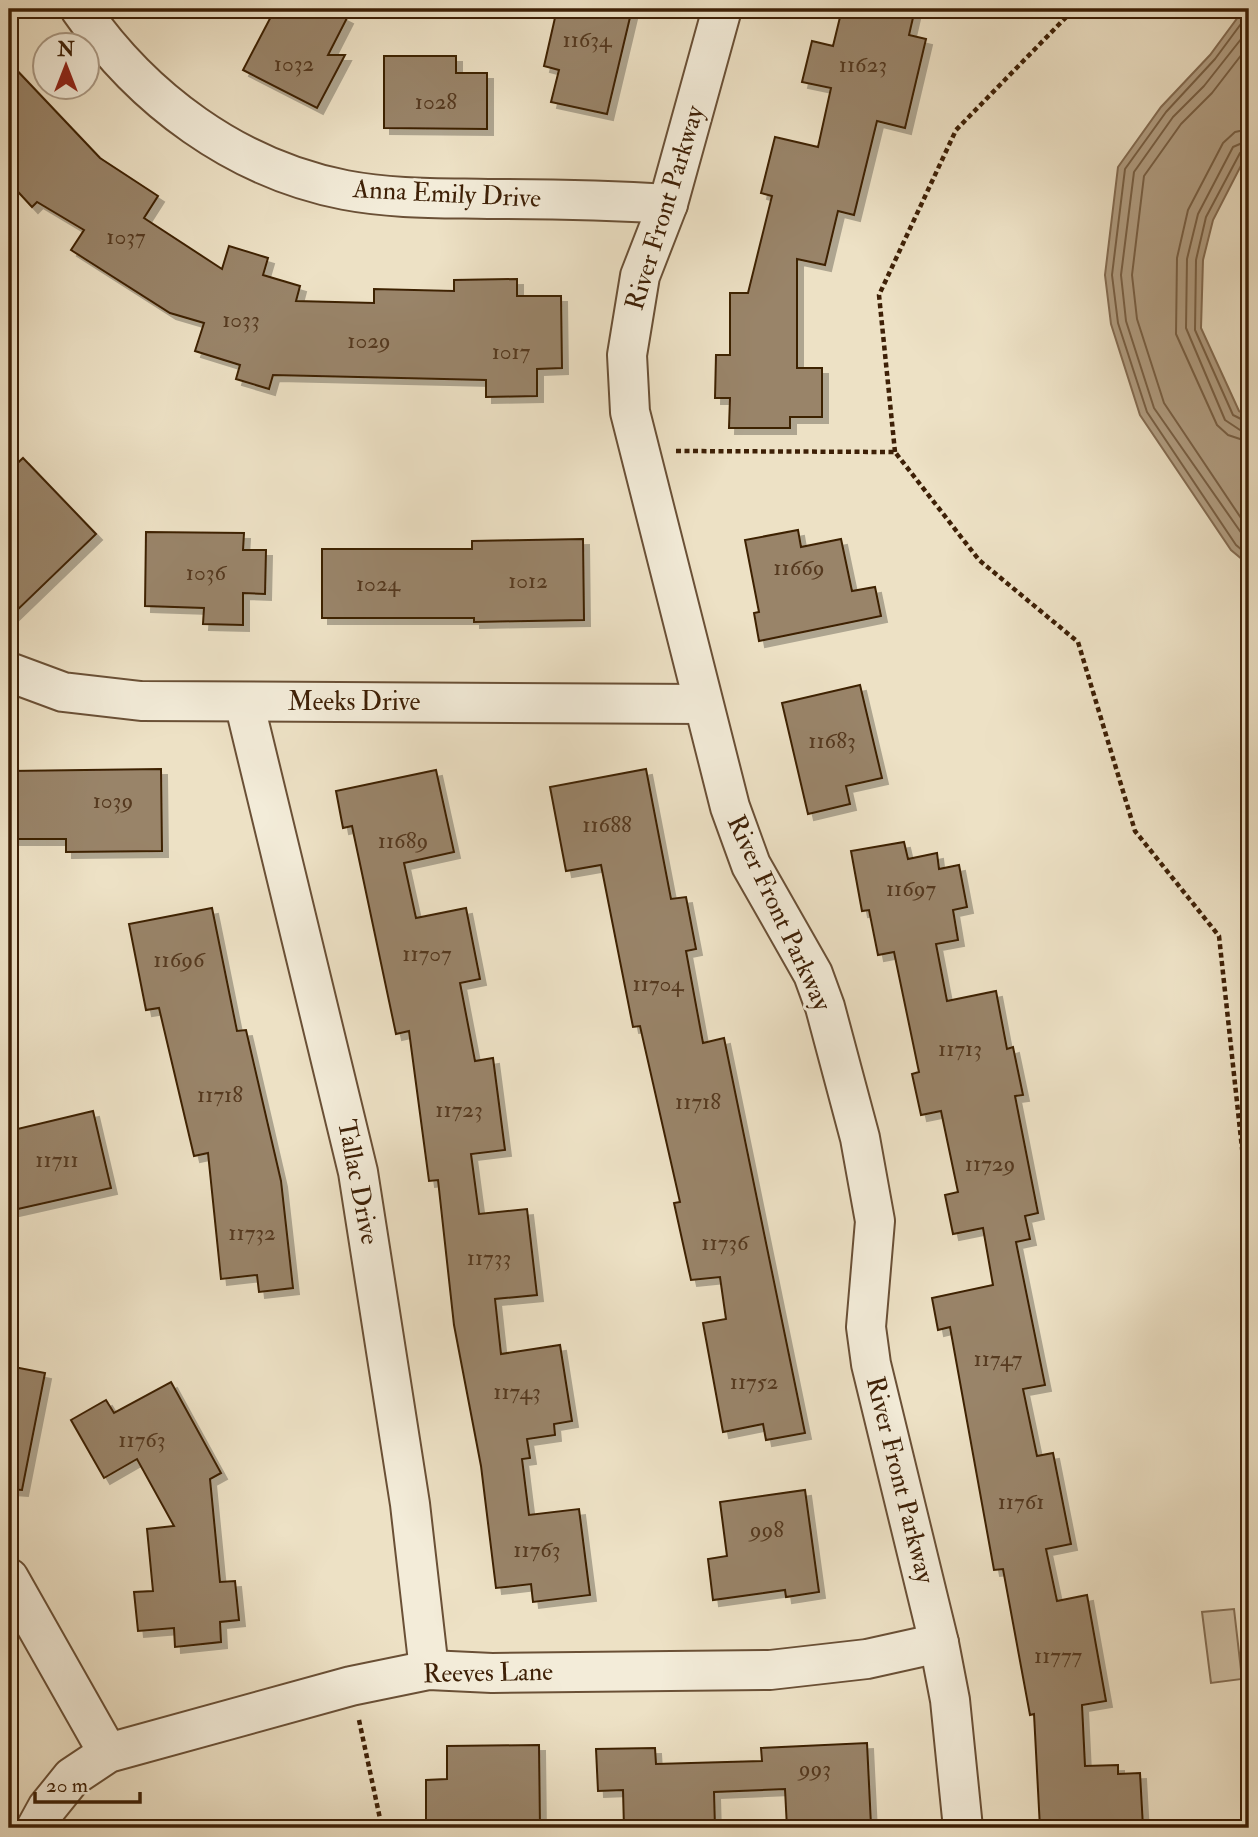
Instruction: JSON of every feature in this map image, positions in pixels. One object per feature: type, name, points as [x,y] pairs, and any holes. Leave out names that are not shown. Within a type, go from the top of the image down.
[{"type":"street","name":"Anna Emily Drive","points":[[80,9],[102,41],[131,72],[195,128],[266,166],[305,180],[384,196],[607,200],[668,204]]},
{"type":"street","name":"River Front Parkway","points":[[722,9],[668,204],[640,276],[627,355],[630,412],[730,807],[751,864],[813,974],[825,1007],[860,1138],[876,1222],[866,1327],[872,1364],[939,1643],[950,1700],[963,1828]]},
{"type":"street","name":"Meeks Drive","points":[[9,672],[63,692],[102,698],[244,702],[703,704]]},
{"type":"street","name":"Tallac Drive","points":[[244,702],[351,1140],[364,1205],[410,1504],[429,1670]]},
{"type":"street","points":[[9,1578],[108,1754]]},
{"type":"street","name":"Reeves Lane","points":[[36,1828],[47,1808],[72,1777],[108,1754],[351,1686],[429,1670],[492,1673],[770,1670],[867,1659],[939,1643]]},
{"type":"path","points":[[1074,9],[956,130],[879,295],[895,452],[979,560],[1078,642],[1135,831],[1219,936],[1249,1213]]},
{"type":"path","points":[[642,457],[686,450],[895,452]]},
{"type":"path","points":[[351,1686],[382,1828]]},
{"type":"shaded area","points":[[1234,1609],[1242,1679],[1211,1683],[1202,1612]]},
{"type":"water","points":[[1244,9],[1249,9],[1249,150],[1213,220],[1203,260],[1201,328],[1239,411],[1249,417],[1249,565],[1231,550],[1140,415],[1111,324],[1105,275],[1118,167],[1161,107],[1210,55]]},
{"type":"building","points":[[275,9],[329,9],[347,18],[328,55],[345,55],[317,108],[243,70]]},
{"type":"building","points":[[557,9],[632,9],[607,114],[551,102],[559,70],[544,66]]},
{"type":"building","points":[[842,9],[915,9],[909,35],[926,39],[905,128],[877,121],[854,215],[838,211],[825,265],[797,259],[797,368],[822,368],[822,417],[790,417],[790,428],[729,428],[730,398],[715,398],[716,355],[730,355],[730,293],[748,293],[772,196],[761,193],[775,137],[818,147],[831,88],[802,82],[812,41],[833,46]]},
{"type":"building","points":[[384,56],[456,56],[456,73],[487,73],[487,129],[384,128]]},
{"type":"building","points":[[9,62],[32,86],[32,102],[47,102],[100,158],[158,196],[144,218],[222,269],[229,246],[268,258],[263,275],[300,286],[296,301],[374,303],[374,289],[454,291],[454,280],[517,279],[517,296],[561,296],[562,368],[537,369],[537,396],[486,397],[486,380],[273,375],[269,389],[236,379],[240,365],[195,351],[204,323],[170,313],[71,250],[84,230],[37,202],[32,207],[9,182]]},
{"type":"building","points":[[23,458],[96,534],[9,618],[9,471]]},
{"type":"building","points":[[798,530],[801,547],[841,539],[852,591],[875,587],[881,616],[759,641],[754,613],[759,612],[745,540]]},
{"type":"building","points":[[146,532],[244,533],[243,550],[266,550],[265,594],[243,593],[243,625],[203,624],[204,608],[145,606]]},
{"type":"building","points":[[583,539],[584,620],[474,622],[474,618],[322,618],[322,549],[472,549],[472,541]]},
{"type":"building","points":[[860,685],[882,778],[846,786],[850,804],[808,814],[782,703]]},
{"type":"building","points":[[161,769],[162,851],[66,852],[66,839],[9,839],[9,771]]},
{"type":"building","points":[[646,769],[671,899],[686,897],[696,949],[686,951],[703,1043],[724,1038],[805,1433],[766,1440],[763,1424],[723,1432],[703,1323],[726,1319],[720,1277],[691,1280],[674,1203],[680,1202],[640,1026],[633,1027],[601,865],[566,871],[550,787]]},
{"type":"building","points":[[436,770],[454,852],[404,863],[416,918],[466,908],[480,979],[460,983],[475,1061],[493,1058],[505,1150],[471,1154],[479,1214],[527,1209],[537,1295],[495,1299],[501,1354],[560,1345],[572,1421],[554,1424],[555,1435],[527,1439],[530,1458],[522,1459],[529,1515],[579,1509],[590,1595],[533,1602],[531,1584],[496,1588],[481,1466],[454,1325],[438,1180],[429,1181],[409,1031],[396,1034],[352,826],[343,828],[336,791]]},
{"type":"building","points":[[904,842],[908,859],[937,853],[939,869],[959,865],[967,907],[953,910],[958,940],[936,944],[947,1001],[996,991],[1007,1049],[1013,1047],[1023,1095],[1015,1096],[1038,1213],[1025,1216],[1030,1239],[1016,1242],[1045,1385],[1023,1389],[1037,1456],[1053,1453],[1071,1544],[1046,1549],[1057,1601],[1087,1595],[1106,1701],[1082,1705],[1085,1766],[1118,1765],[1118,1774],[1140,1773],[1143,1827],[1040,1828],[1034,1714],[1030,1715],[1003,1569],[994,1570],[950,1327],[938,1330],[932,1298],[993,1285],[983,1228],[953,1234],[945,1195],[958,1192],[941,1111],[921,1115],[912,1074],[919,1072],[894,952],[878,955],[869,910],[862,911],[851,851]]},
{"type":"building","points":[[212,908],[237,1031],[246,1030],[281,1181],[293,1288],[259,1292],[257,1275],[221,1279],[208,1153],[194,1156],[159,1008],[146,1010],[129,924]]},
{"type":"building","points":[[93,1111],[111,1188],[9,1211],[9,1131]]},
{"type":"building","points":[[9,1366],[45,1373],[22,1490],[9,1489]]},
{"type":"building","points":[[171,1382],[221,1473],[210,1479],[220,1582],[235,1581],[239,1620],[220,1622],[221,1642],[175,1647],[174,1628],[138,1631],[134,1592],[153,1591],[147,1529],[174,1526],[137,1459],[104,1478],[71,1420],[106,1400],[114,1413]]},
{"type":"building","points":[[805,1490],[819,1592],[786,1597],[785,1590],[713,1600],[708,1559],[727,1556],[720,1502]]},
{"type":"building","points":[[867,1743],[871,1825],[787,1828],[785,1789],[714,1792],[715,1828],[624,1828],[623,1790],[598,1791],[596,1749],[655,1748],[656,1764],[762,1761],[761,1748]]},
{"type":"building","points":[[539,1745],[540,1828],[426,1826],[426,1780],[447,1779],[447,1746]]}]
